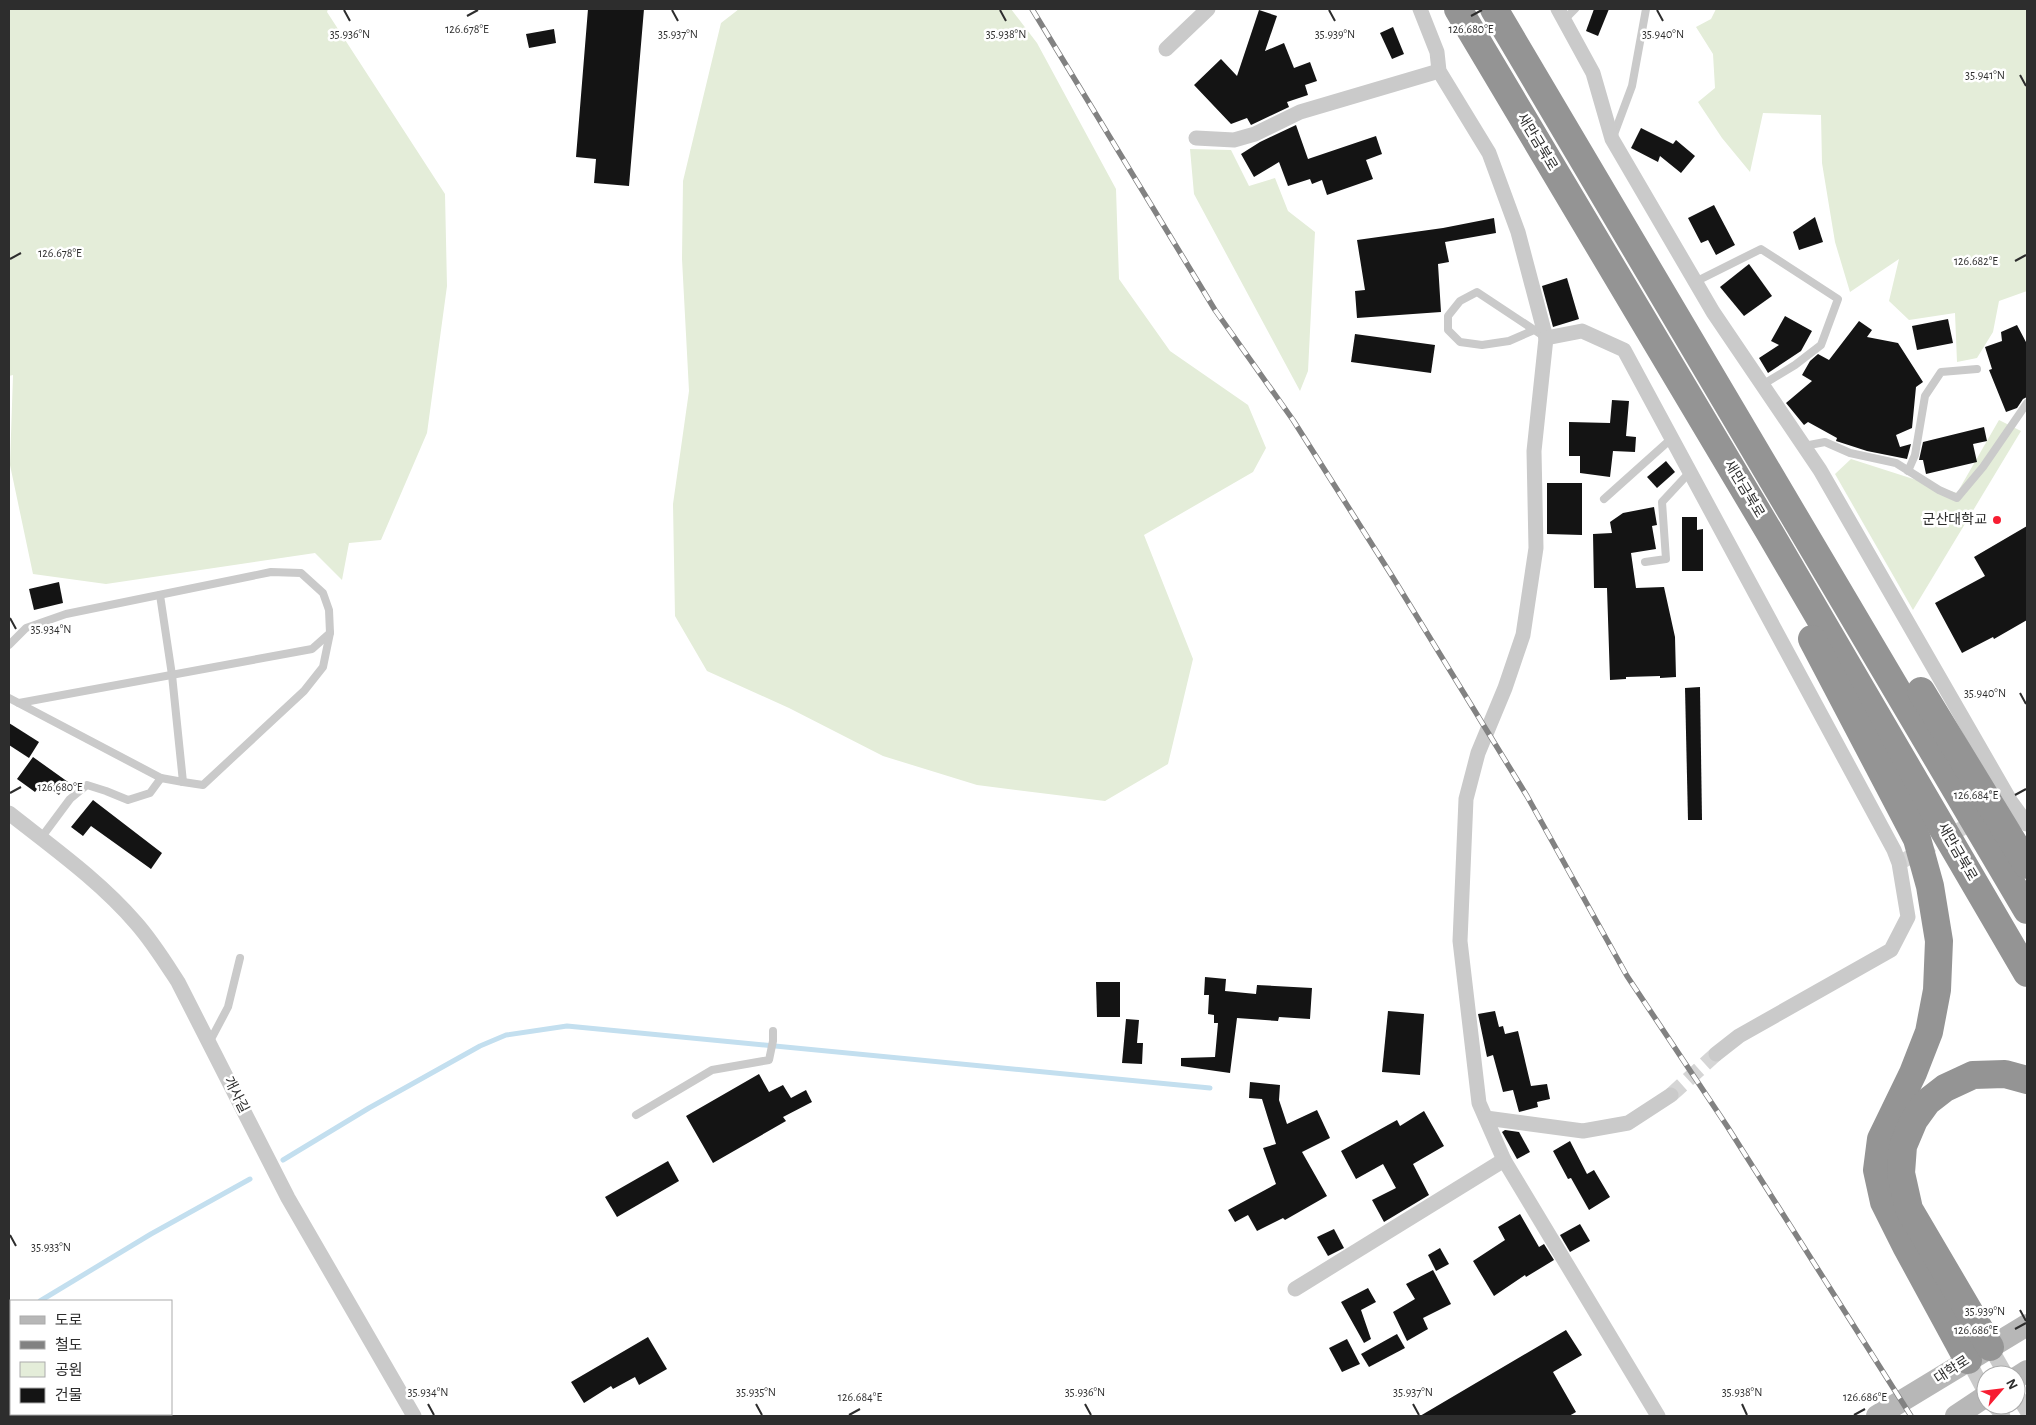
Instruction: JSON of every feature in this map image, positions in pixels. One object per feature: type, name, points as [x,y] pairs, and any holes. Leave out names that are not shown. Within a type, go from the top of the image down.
[{"type":"highway","name":"새만금북로","points":[[1458,9],[1770,533],[2027,973]]},
{"type":"highway","points":[[1494,9],[2027,910]]},
{"type":"highway","points":[[1770,533],[1798,612],[1917,839],[1930,886],[1939,942],[1937,990],[1929,1032],[1913,1073],[1881,1139],[1877,1170],[1884,1202],[1906,1246],[1979,1353]]},
{"type":"highway","points":[[1838,590],[1921,691],[2027,865]]},
{"type":"highway","points":[[1979,1353],[1909,1209],[1901,1173],[1903,1146],[1918,1114],[1927,1102],[1945,1088],[1974,1075],[2005,1074],[2027,1080]]},
{"type":"street","points":[[1166,49],[1208,9]]},
{"type":"street","points":[[1420,9],[1437,52],[1439,71],[1489,153],[1518,232],[1540,334],[1534,451],[1536,548],[1523,635],[1505,688],[1478,753],[1466,800],[1460,941],[1479,1102],[1504,1160],[1658,1416]]},
{"type":"street","points":[[1561,14],[1593,73],[1612,139],[1712,312],[1820,470],[2011,802],[2027,824]]},
{"type":"street","points":[[1196,138],[1234,140],[1255,134],[1300,112],[1439,71]]},
{"type":"street","points":[[1540,334],[1582,331],[1624,350],[1899,862],[1908,917],[1891,950],[1739,1036],[1716,1054]]},
{"type":"street","name":"개사길","points":[[9,813],[104,891],[136,923],[178,982],[288,1198],[414,1416]]},
{"type":"street","points":[[1486,1118],[1582,1131],[1628,1123],[1671,1095]]},
{"type":"street","points":[[1295,1289],[1504,1160]]},
{"type":"street","name":"대학로","points":[[1877,1416],[2027,1325]]},
{"type":"street","points":[[1979,1353],[1994,1365]]},
{"type":"street","points":[[1979,1353],[1981,1365]]},
{"type":"street","points":[[1956,1416],[1976,1402]]},
{"type":"lane","points":[[1561,14],[1575,9]]},
{"type":"lane","points":[[1612,139],[1632,86],[1646,9]]},
{"type":"lane","points":[[1695,282],[1761,250],[1838,299],[1821,345],[1762,385]]},
{"type":"lane","points":[[1477,292],[1540,334],[1482,345],[1460,342],[1448,330],[1448,316],[1460,300],[1477,292]]},
{"type":"lane","points":[[1908,470],[1915,455],[1925,396],[1942,372],[1977,369]]},
{"type":"lane","points":[[1804,446],[1825,442],[1850,453],[1896,463],[1957,498],[1983,466],[2027,403]]},
{"type":"lane","points":[[1604,499],[1671,439]]},
{"type":"lane","points":[[1644,562],[1666,559],[1662,502],[1689,473]]},
{"type":"lane","points":[[9,644],[26,628],[66,614],[271,572],[301,573],[323,593],[329,610],[330,633],[323,667],[304,691],[203,785],[161,778],[9,698]]},
{"type":"lane","points":[[160,595],[172,675],[183,782]]},
{"type":"lane","points":[[18,704],[312,649],[330,633]]},
{"type":"lane","points":[[41,838],[70,799],[86,785],[106,790],[128,800],[150,793],[161,778]]},
{"type":"lane","points":[[209,1043],[228,1007],[240,958]]},
{"type":"lane","points":[[636,1115],[712,1070],[769,1060],[774,1041],[773,1031]]},
{"type":"green space","points":[[9,9],[328,9],[327,12],[445,194],[447,286],[427,433],[381,540],[349,543],[342,580],[315,553],[106,584],[33,574],[10,465],[13,375],[9,376]]},
{"type":"green space","points":[[739,9],[1011,9],[1037,43],[1116,189],[1119,279],[1170,351],[1248,405],[1266,448],[1253,472],[1144,535],[1193,659],[1168,764],[1105,801],[977,785],[883,756],[789,708],[707,671],[675,616],[673,504],[689,391],[682,259],[683,181],[721,23]]},
{"type":"green space","points":[[1716,9],[2027,9],[2027,291],[1999,301],[1993,332],[1977,358],[1957,362],[1955,313],[1909,320],[1889,301],[1899,259],[1850,292],[1835,242],[1822,163],[1821,115],[1763,113],[1750,172],[1722,138],[1698,102],[1715,88],[1713,54],[1696,27],[1711,19]]},
{"type":"green space","points":[[1190,149],[1231,150],[1249,186],[1275,178],[1288,211],[1315,232],[1308,371],[1300,391],[1194,194]]},
{"type":"green space","points":[[1999,420],[2021,431],[1913,610],[1835,474],[1851,459],[1957,493]]},
{"type":"building","points":[[588,9],[644,9],[629,186],[594,183],[596,159],[576,157]]},
{"type":"building","points":[[1594,9],[1609,9],[1598,36],[1586,31]]},
{"type":"building","points":[[1259,10],[1277,16],[1265,51],[1284,43],[1294,68],[1310,62],[1317,81],[1305,85],[1308,95],[1287,102],[1289,107],[1251,125],[1247,118],[1231,124],[1194,85],[1221,59],[1237,76]]},
{"type":"building","points":[[1393,27],[1404,54],[1392,59],[1380,33]]},
{"type":"building","points":[[554,29],[556,43],[529,48],[526,34]]},
{"type":"building","points":[[1296,125],[1308,159],[1376,136],[1382,154],[1366,160],[1373,179],[1327,195],[1322,180],[1312,184],[1310,179],[1288,186],[1279,162],[1254,177],[1241,154],[1260,142]]},
{"type":"building","points":[[1641,128],[1673,144],[1676,140],[1695,156],[1681,173],[1660,156],[1658,162],[1631,148]]},
{"type":"building","points":[[1714,205],[1735,245],[1716,255],[1708,240],[1701,243],[1688,218]]},
{"type":"building","points":[[1815,217],[1823,242],[1799,250],[1793,232]]},
{"type":"building","points":[[1494,218],[1496,233],[1445,242],[1449,262],[1438,264],[1441,312],[1357,318],[1355,291],[1365,290],[1357,240],[1443,228]]},
{"type":"building","points":[[1749,264],[1772,296],[1744,316],[1720,287]]},
{"type":"building","points":[[1567,278],[1579,319],[1553,327],[1542,286]]},
{"type":"building","points":[[1785,316],[1812,331],[1801,351],[1768,373],[1759,358],[1779,345],[1771,341]]},
{"type":"building","points":[[1948,319],[1953,343],[1917,350],[1912,326]]},
{"type":"building","points":[[1859,321],[1872,330],[1867,337],[1898,343],[1923,382],[1916,387],[1912,428],[1896,435],[1900,447],[1911,444],[1907,459],[1867,451],[1836,441],[1837,438],[1808,422],[1804,425],[1786,403],[1812,381],[1802,375],[1810,361],[1818,354],[1829,360]]},
{"type":"building","points":[[2017,325],[2027,344],[2027,397],[2023,399],[2017,408],[2006,412],[1989,370],[1992,369],[1985,347],[2002,341],[2001,332]]},
{"type":"building","points":[[1355,334],[1435,345],[1431,373],[1351,362]]},
{"type":"building","points":[[1612,400],[1629,401],[1626,436],[1636,437],[1635,452],[1613,451],[1610,477],[1580,473],[1580,456],[1569,456],[1569,422],[1610,423]]},
{"type":"building","points":[[1984,427],[1987,441],[1973,444],[1977,462],[1926,474],[1923,460],[1919,460],[1923,442]]},
{"type":"building","points":[[1666,461],[1675,472],[1657,488],[1647,477]]},
{"type":"building","points":[[1547,483],[1582,483],[1582,535],[1547,534]]},
{"type":"building","points":[[1654,507],[1657,525],[1652,526],[1656,549],[1631,553],[1636,588],[1664,587],[1675,637],[1676,677],[1626,677],[1626,679],[1610,680],[1607,588],[1594,588],[1593,534],[1612,533],[1610,522],[1623,513]]},
{"type":"building","points":[[1682,517],[1697,517],[1697,530],[1703,529],[1703,571],[1682,571]]},
{"type":"building","points":[[2027,526],[2027,620],[1994,639],[1993,637],[1962,653],[1935,603],[1985,576],[1974,557]]},
{"type":"building","points":[[59,582],[63,603],[34,610],[29,589]]},
{"type":"building","points":[[1700,687],[1702,820],[1688,820],[1685,688]]},
{"type":"building","points":[[9,723],[39,742],[29,758],[9,745]]},
{"type":"building","points":[[33,757],[68,782],[59,795],[42,783],[35,792],[17,779]]},
{"type":"building","points":[[93,800],[162,853],[151,869],[91,826],[83,836],[71,827]]},
{"type":"building","points":[[1205,977],[1226,979],[1225,991],[1256,994],[1257,985],[1312,988],[1310,1019],[1279,1017],[1278,1021],[1237,1018],[1230,1073],[1181,1066],[1181,1058],[1215,1057],[1218,1023],[1214,1023],[1214,1015],[1208,1014],[1209,995],[1204,995]]},
{"type":"building","points":[[1096,982],[1120,982],[1120,1017],[1097,1017]]},
{"type":"building","points":[[1388,1011],[1424,1014],[1420,1075],[1382,1072]]},
{"type":"building","points":[[1495,1011],[1499,1027],[1503,1026],[1505,1034],[1518,1031],[1531,1086],[1547,1084],[1550,1099],[1537,1102],[1538,1107],[1519,1112],[1513,1090],[1503,1092],[1493,1055],[1487,1057],[1478,1014]]},
{"type":"building","points":[[1126,1019],[1139,1020],[1137,1043],[1143,1043],[1142,1064],[1122,1063]]},
{"type":"building","points":[[759,1074],[769,1092],[783,1085],[791,1098],[806,1090],[812,1102],[783,1117],[786,1121],[713,1163],[686,1116]]},
{"type":"building","points":[[1250,1082],[1280,1085],[1279,1100],[1287,1124],[1317,1110],[1330,1138],[1302,1152],[1327,1196],[1285,1220],[1283,1218],[1257,1231],[1248,1215],[1235,1222],[1228,1210],[1276,1184],[1263,1148],[1276,1144],[1262,1099],[1249,1098]]},
{"type":"building","points":[[1424,1111],[1444,1146],[1413,1164],[1429,1195],[1384,1222],[1372,1200],[1396,1188],[1383,1164],[1356,1179],[1341,1151],[1397,1120],[1400,1126]]},
{"type":"building","points":[[1505,1130],[1519,1132],[1530,1152],[1517,1159],[1502,1132]]},
{"type":"building","points":[[1570,1141],[1587,1174],[1594,1170],[1610,1197],[1589,1210],[1571,1178],[1568,1179],[1553,1151]]},
{"type":"building","points":[[668,1161],[679,1181],[617,1217],[605,1197]]},
{"type":"building","points":[[1520,1214],[1539,1247],[1544,1244],[1554,1260],[1526,1277],[1525,1275],[1494,1296],[1473,1261],[1505,1240],[1498,1227]]},
{"type":"building","points":[[1580,1224],[1590,1241],[1570,1252],[1560,1235]]},
{"type":"building","points":[[1334,1229],[1344,1248],[1328,1256],[1317,1237]]},
{"type":"building","points":[[1440,1248],[1449,1264],[1436,1271],[1428,1255]]},
{"type":"building","points":[[1433,1270],[1451,1304],[1423,1318],[1428,1329],[1407,1341],[1393,1312],[1415,1299],[1406,1284]]},
{"type":"building","points":[[1368,1288],[1376,1302],[1361,1310],[1371,1339],[1364,1343],[1341,1302]]},
{"type":"building","points":[[1566,1330],[1582,1355],[1553,1372],[1576,1412],[1569,1416],[1420,1416]]},
{"type":"building","points":[[1397,1334],[1405,1348],[1369,1367],[1361,1354]]},
{"type":"building","points":[[648,1337],[667,1369],[639,1385],[635,1377],[613,1389],[611,1386],[584,1403],[571,1382]]},
{"type":"building","points":[[1347,1339],[1360,1364],[1342,1372],[1329,1348]]},
{"type":"waterway","points":[[283,1160],[369,1108],[480,1046],[506,1035],[567,1026],[1210,1088]]},
{"type":"waterway","points":[[42,1300],[151,1234],[250,1179]]},
{"type":"tunnel","points":[[1899,863],[1979,819]]},
{"type":"tunnel","points":[[1671,1095],[1716,1054]]},
{"type":"railway","points":[[1032,9],[1215,310],[1293,420],[1392,576],[1527,796],[1627,976],[1727,1126],[1911,1416]]},
{"type":"place","name":"군산대학교","points":[[1997,520]]}]
